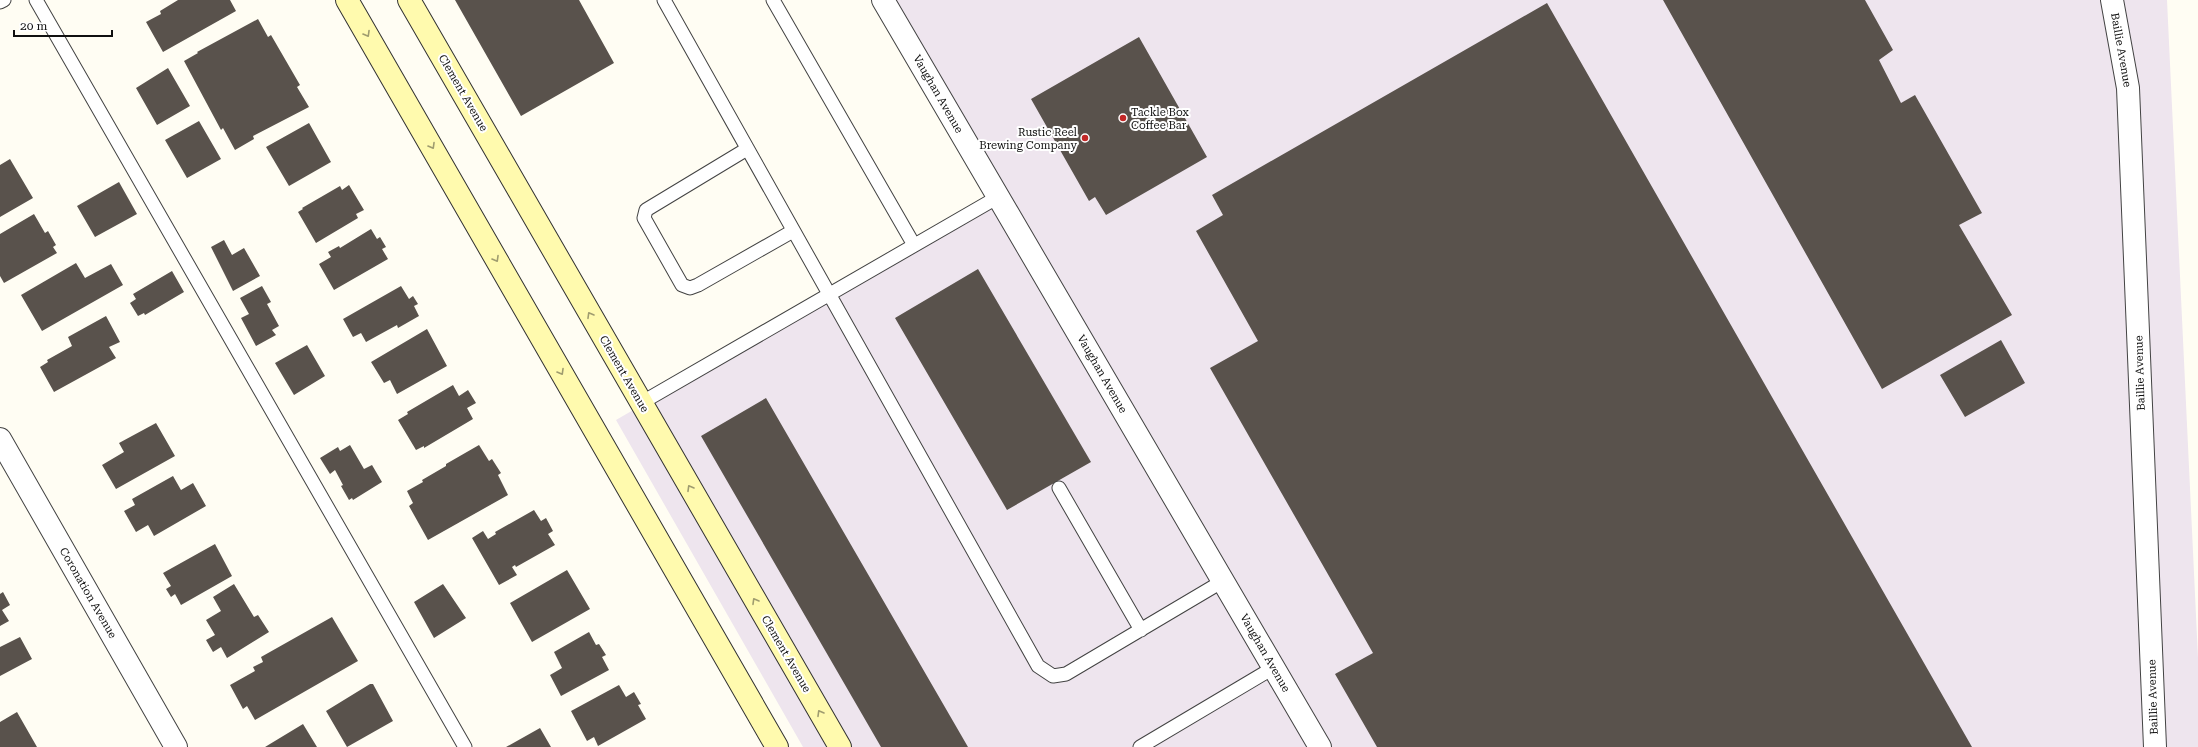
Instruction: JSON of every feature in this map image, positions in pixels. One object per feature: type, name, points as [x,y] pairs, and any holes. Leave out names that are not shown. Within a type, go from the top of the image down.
[{"type":"main road","points":[[347,0],[777,747]]},
{"type":"main road","name":"Clement Avenue","points":[[409,0],[840,747]]},
{"type":"street","name":"Vaughan Avenue","points":[[884,0],[1320,747]]},
{"type":"street","name":"Baillie Avenue","points":[[2112,0],[2128,88],[2155,747]]},
{"type":"street","name":"Coronation Avenue","points":[[0,439],[176,747]]},
{"type":"lane","points":[[0,2],[4,0]]},
{"type":"lane","points":[[36,0],[465,747]]},
{"type":"lane","points":[[664,0],[1038,666],[1053,676],[1066,674],[1223,581]]},
{"type":"lane","points":[[773,0],[914,245]]},
{"type":"lane","points":[[747,149],[646,210],[644,218],[682,285],[690,288],[698,285],[793,231]]},
{"type":"lane","points":[[641,402],[998,197]]},
{"type":"lane","points":[[1059,488],[1141,630]]},
{"type":"lane","points":[[1140,747],[1273,668]]},
{"type":"shaded area","points":[[893,0],[2167,0],[2198,658],[2198,747],[803,747],[616,420],[1003,196]]},
{"type":"building","points":[[178,0],[230,0],[236,11],[163,52],[146,22],[161,14],[160,11]]},
{"type":"building","points":[[455,0],[579,0],[614,63],[521,116]]},
{"type":"building","points":[[1663,0],[1865,0],[1893,50],[1879,60],[1901,103],[1915,95],[1982,213],[1959,225],[2012,315],[1882,389]]},
{"type":"building","points":[[1547,3],[1972,747],[1377,747],[1335,674],[1373,653],[1210,368],[1258,341],[1196,231],[1223,215],[1212,195]]},
{"type":"building","points":[[258,19],[268,37],[271,35],[300,85],[297,87],[309,107],[253,136],[254,139],[235,150],[223,128],[221,130],[184,61],[198,53],[197,52]]},
{"type":"building","points":[[1139,37],[1207,157],[1106,215],[1095,197],[1089,201],[1031,99]]},
{"type":"building","points":[[168,68],[190,106],[157,125],[136,88]]},
{"type":"building","points":[[199,121],[221,159],[187,178],[165,140]]},
{"type":"building","points":[[309,123],[331,162],[289,186],[266,147]]},
{"type":"building","points":[[10,159],[33,198],[0,217],[0,165]]},
{"type":"building","points":[[119,182],[137,214],[95,237],[77,206]]},
{"type":"building","points":[[349,185],[364,210],[356,214],[358,218],[316,243],[298,212],[303,209],[302,208],[340,186],[342,190]]},
{"type":"building","points":[[34,214],[45,233],[48,231],[56,245],[53,247],[57,253],[4,283],[0,276],[0,234]]},
{"type":"building","points":[[371,229],[377,239],[380,237],[386,247],[382,249],[388,259],[334,290],[319,264],[331,257],[328,252],[339,246],[340,248]]},
{"type":"building","points":[[224,240],[232,255],[244,248],[260,276],[233,291],[211,247]]},
{"type":"building","points":[[76,263],[85,278],[111,264],[123,285],[42,331],[21,295]]},
{"type":"building","points":[[978,269],[1091,462],[1007,510],[895,318]]},
{"type":"building","points":[[172,271],[184,292],[145,315],[144,313],[138,316],[130,303],[136,299],[133,294]]},
{"type":"building","points":[[262,286],[271,302],[267,304],[279,326],[272,330],[276,335],[256,346],[241,318],[249,314],[240,298]]},
{"type":"building","points":[[401,286],[409,299],[413,296],[418,304],[414,306],[419,316],[398,328],[397,325],[366,342],[361,333],[353,337],[343,319]]},
{"type":"building","points":[[106,316],[120,342],[109,347],[116,358],[54,392],[40,367],[48,362],[47,360],[72,346],[68,337]]},
{"type":"building","points":[[427,329],[447,366],[397,394],[390,380],[384,383],[371,362]]},
{"type":"building","points":[[2001,340],[2025,383],[1965,417],[1940,375]]},
{"type":"building","points":[[307,345],[325,376],[294,395],[275,363]]},
{"type":"building","points":[[453,385],[459,396],[468,390],[476,403],[467,408],[473,419],[424,448],[424,446],[416,450],[398,420],[408,414],[407,412]]},
{"type":"building","points":[[766,398],[968,747],[881,747],[701,436]]},
{"type":"building","points":[[156,423],[175,456],[116,489],[102,465],[124,452],[119,443]]},
{"type":"building","points":[[350,445],[364,469],[372,465],[382,482],[353,500],[352,498],[349,500],[341,486],[343,485],[335,470],[330,474],[320,458],[338,447],[340,451]]},
{"type":"building","points":[[479,445],[489,461],[492,459],[501,473],[498,475],[508,495],[428,540],[409,506],[413,503],[407,491],[423,482],[422,480],[446,466],[446,464]]},
{"type":"building","points":[[173,476],[181,490],[193,483],[206,506],[154,536],[148,525],[136,532],[124,511],[135,505],[132,499]]},
{"type":"building","points":[[534,510],[541,521],[546,518],[553,531],[548,534],[555,545],[516,567],[515,565],[512,567],[517,575],[499,585],[472,538],[483,531],[488,539],[496,534],[495,532]]},
{"type":"building","points":[[215,544],[232,576],[181,605],[175,594],[171,597],[166,589],[171,586],[163,573]]},
{"type":"building","points":[[567,570],[590,609],[532,642],[510,603]]},
{"type":"building","points":[[234,584],[254,617],[258,615],[269,632],[227,658],[221,647],[213,652],[206,640],[215,635],[206,620],[221,611],[213,597]]},
{"type":"building","points":[[443,584],[466,618],[434,638],[414,602]]},
{"type":"building","points":[[3,592],[10,605],[2,610],[9,621],[0,626],[0,594]]},
{"type":"building","points":[[332,617],[358,661],[255,720],[247,706],[243,709],[230,685],[255,671],[253,667],[263,662],[261,657]]},
{"type":"building","points":[[589,632],[596,645],[599,644],[606,655],[602,657],[609,670],[561,696],[550,675],[562,668],[554,652]]},
{"type":"building","points":[[20,637],[32,659],[0,676],[0,647]]},
{"type":"building","points":[[370,684],[373,684],[393,721],[347,747],[326,711]]},
{"type":"building","points":[[619,685],[626,697],[634,692],[641,704],[638,705],[646,719],[598,746],[594,737],[587,741],[571,711]]},
{"type":"building","points":[[17,712],[37,747],[0,747],[0,722]]},
{"type":"building","points":[[303,724],[317,747],[265,747]]},
{"type":"building","points":[[540,728],[551,747],[506,747]]},
{"type":"place","name":"Tackle Box Coffee Bar","points":[[1123,118]]},
{"type":"place","name":"Rustic Reel Brewing Company","points":[[1085,138]]}]
